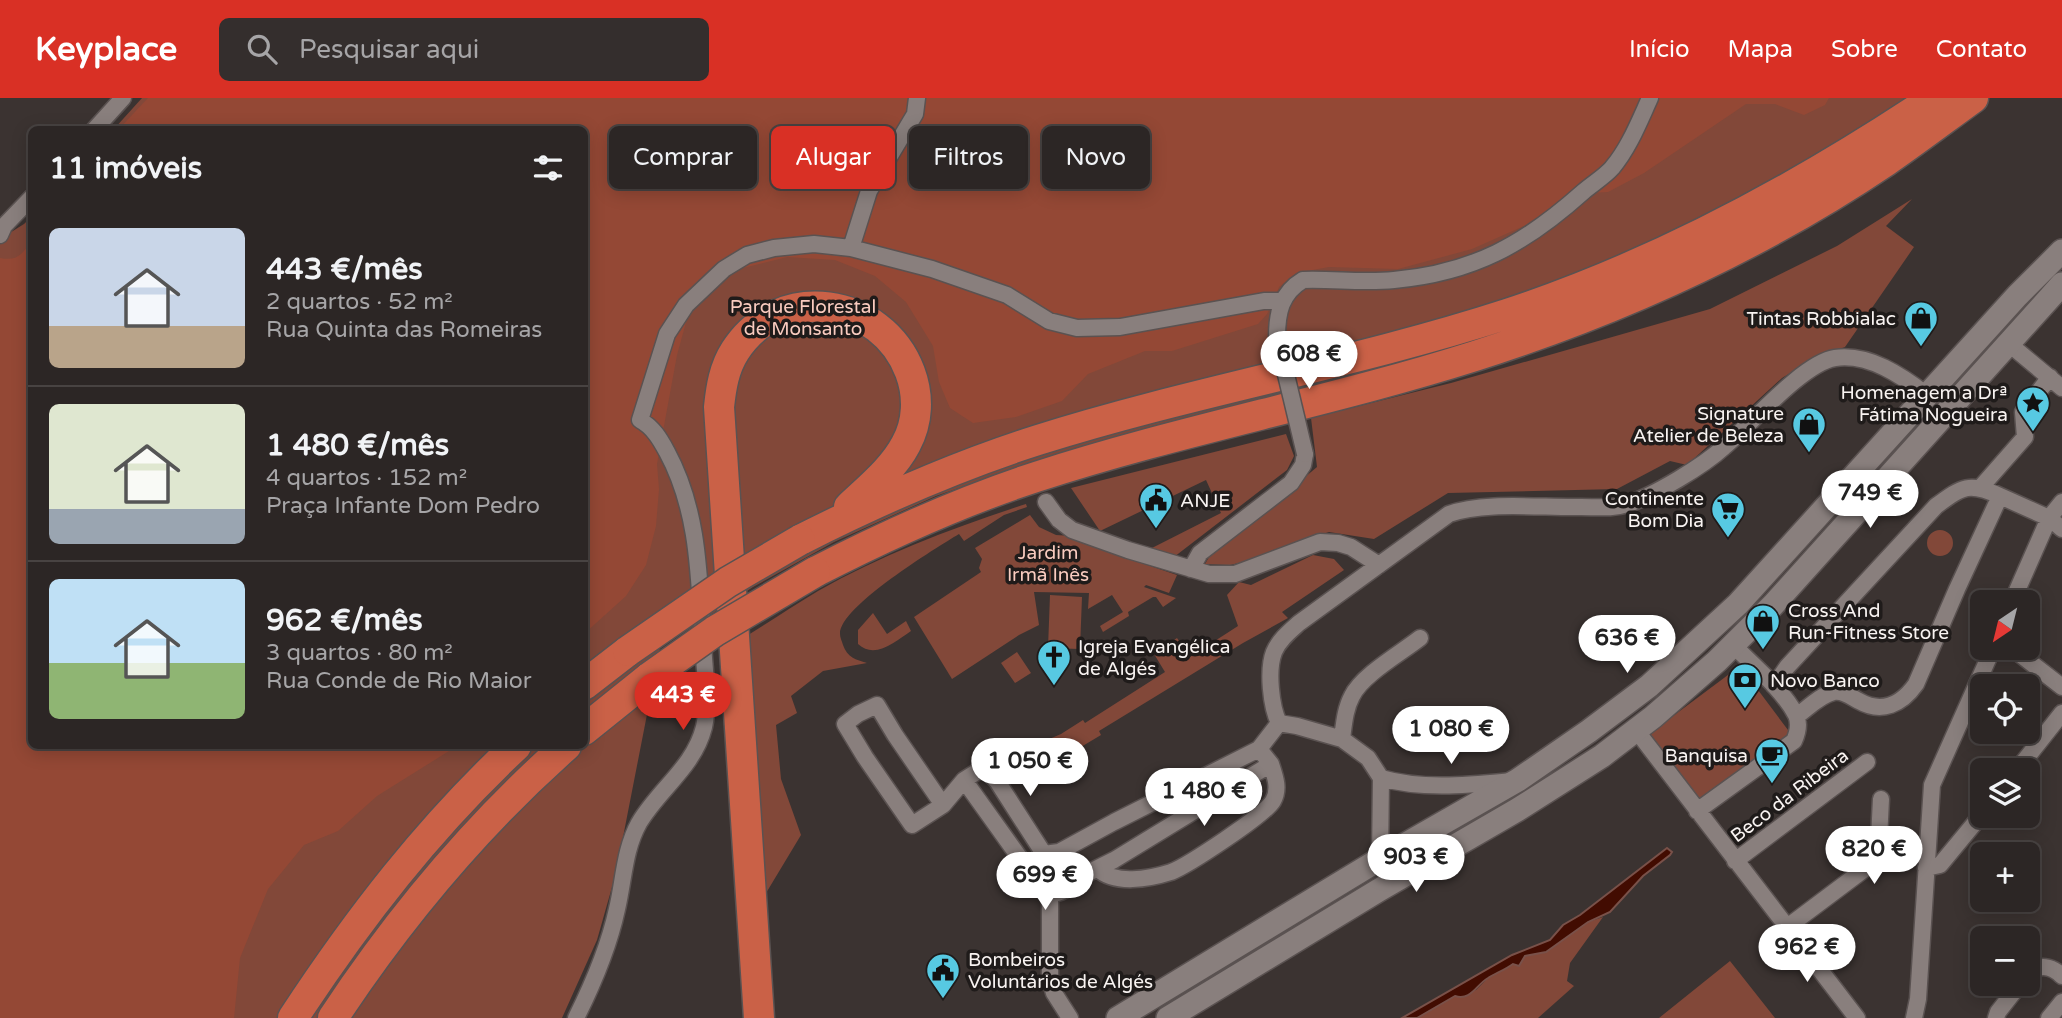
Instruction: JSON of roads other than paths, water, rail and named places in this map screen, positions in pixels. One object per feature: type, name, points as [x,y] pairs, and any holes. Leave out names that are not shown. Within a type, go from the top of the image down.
[{"type":"highway","points":[[588,727],[650,677],[715,631],[815,572],[912,524],[1014,485],[1165,440],[1472,357],[1591,315],[1694,253],[1934,98]]},
{"type":"highway","points":[[588,682],[728,582],[831,524],[929,480],[1037,440],[1154,407],[1457,330],[1544,301],[1663,254],[1694,253],[1848,185],[1973,98]]},
{"type":"highway","points":[[759,1018],[719,407],[729,363],[745,339],[781,314],[811,307],[852,312],[866,318],[890,338],[904,358],[914,382],[916,398],[912,429],[900,455],[831,524]]},
{"type":"highway","points":[[293,1018],[363,916],[410,858],[466,794],[513,749]]},
{"type":"highway","points":[[334,1018],[376,955],[450,864],[499,811],[563,749]]},
{"type":"street","points":[[98,126],[123,98]]},
{"type":"street","points":[[851,248],[869,191],[915,114],[917,98]]},
{"type":"street","points":[[1191,569],[1200,553],[1291,483],[1303,465],[1305,454],[1277,337],[1277,320],[1282,302],[1296,285],[1303,280],[1367,281],[1423,276],[1457,268],[1499,253],[1536,232],[1610,170],[1630,139],[1650,98]]},
{"type":"street","points":[[0,234],[4,226],[28,201]]},
{"type":"street","points":[[576,1018],[615,919],[623,871],[633,835],[653,804],[691,758],[704,724],[706,691],[699,571],[691,513],[681,481],[659,436],[640,420],[667,334],[686,305],[724,269],[747,256],[774,247],[814,244],[851,248],[932,269],[1007,295],[1049,321],[1077,328],[1120,327],[1264,301],[1282,302]]},
{"type":"street","points":[[1118,1018],[1381,859],[1518,780],[1649,686],[1738,604],[2040,271],[2062,251]]},
{"type":"street","points":[[1168,1018],[1379,890],[1528,804],[1636,730],[1733,645],[1816,558],[2062,284]]},
{"type":"street","points":[[1981,487],[2025,437],[2023,412],[2056,383],[2008,343]]},
{"type":"street","points":[[1279,723],[1273,711],[1271,668],[1274,650],[1299,623],[1439,520],[1460,510],[1615,507],[1639,500],[1721,450],[1809,370],[1835,358],[1852,358],[1881,366],[1906,379],[1927,396]]},
{"type":"street","points":[[1774,686],[1787,667],[1936,506],[1961,490],[1972,486],[1981,487],[2049,518],[2062,529]]},
{"type":"street","points":[[1797,716],[1823,696],[1835,691],[1844,692],[1864,704],[1880,708],[1899,702],[1909,695],[2000,496]]},
{"type":"street","points":[[1046,502],[1059,520],[1072,530],[1209,574],[1234,574],[1321,542],[1351,547],[1379,565]]},
{"type":"street","points":[[2017,590],[2049,518],[2062,502]]},
{"type":"street","points":[[1796,540],[1816,558]]},
{"type":"street","points":[[1342,739],[1346,711],[1361,683],[1420,638]]},
{"type":"street","points":[[1697,811],[1794,741],[1799,730],[1797,716],[1774,686],[1733,645]]},
{"type":"street","points":[[1914,1017],[1932,785],[1988,660]]},
{"type":"street","points":[[2027,660],[2062,687]]},
{"type":"street","points":[[943,805],[877,705],[845,724],[864,757],[912,825],[943,805],[964,780],[1010,751]]},
{"type":"street","points":[[2026,758],[2062,713]]},
{"type":"street","points":[[1279,723],[1342,739],[1368,758],[1381,778],[1381,859]]},
{"type":"street","points":[[1032,874],[1037,860],[1259,749],[1279,723]]},
{"type":"street","points":[[1636,730],[1857,1018]]},
{"type":"street","points":[[1098,869],[1105,876],[1144,879],[1174,871],[1255,820],[1273,801],[1278,786],[1271,764],[1259,749]]},
{"type":"street","name":"Beco da Ribeira","points":[[1735,861],[1867,762]]},
{"type":"street","points":[[964,780],[1040,889],[1050,894],[1066,891],[1074,880],[1098,869],[1209,804],[1271,764]]},
{"type":"street","points":[[983,767],[997,781],[1051,853],[1069,858],[1073,864],[1074,880]]},
{"type":"street","points":[[1381,778],[1406,785],[1480,784],[1518,780]]},
{"type":"street","points":[[1786,928],[1878,859],[1881,799]]},
{"type":"street","points":[[1926,868],[1944,861],[1971,828]]},
{"type":"street","points":[[1050,894],[1050,979],[1070,1018]]},
{"type":"street","points":[[2040,967],[2061,972]]},
{"type":"street","points":[[1996,1018],[2011,996]]},
{"type":"street","points":[[2049,1018],[2062,1002]]},
{"type":"place","name":"Tintas Robbialac","points":[[1921,348]]},
{"type":"place","name":"Homenagem a Drª Fátima Nogueira","points":[[2033,433]]},
{"type":"place","name":"Signature Atelier de Beleza","points":[[1809,454]]},
{"type":"place","name":"ANJE","points":[[1156,530]]},
{"type":"place","name":"Continente Bom Dia","points":[[1728,539]]},
{"type":"place","name":"Cross And Run-Fitness Store","points":[[1763,651]]},
{"type":"place","name":"Igreja Evangélica de Algés","points":[[1054,687]]},
{"type":"place","name":"Novo Banco","points":[[1745,710]]},
{"type":"place","name":"Banquisa","points":[[1772,785]]},
{"type":"place","name":"Bombeiros Voluntários de Algés","points":[[943,1000]]},
{"type":"park label","name":"Parque Florestal de Monsanto","points":[[803,317]]},
{"type":"park label","name":"Jardim Irmã Inês","points":[[1048,563]]}]
